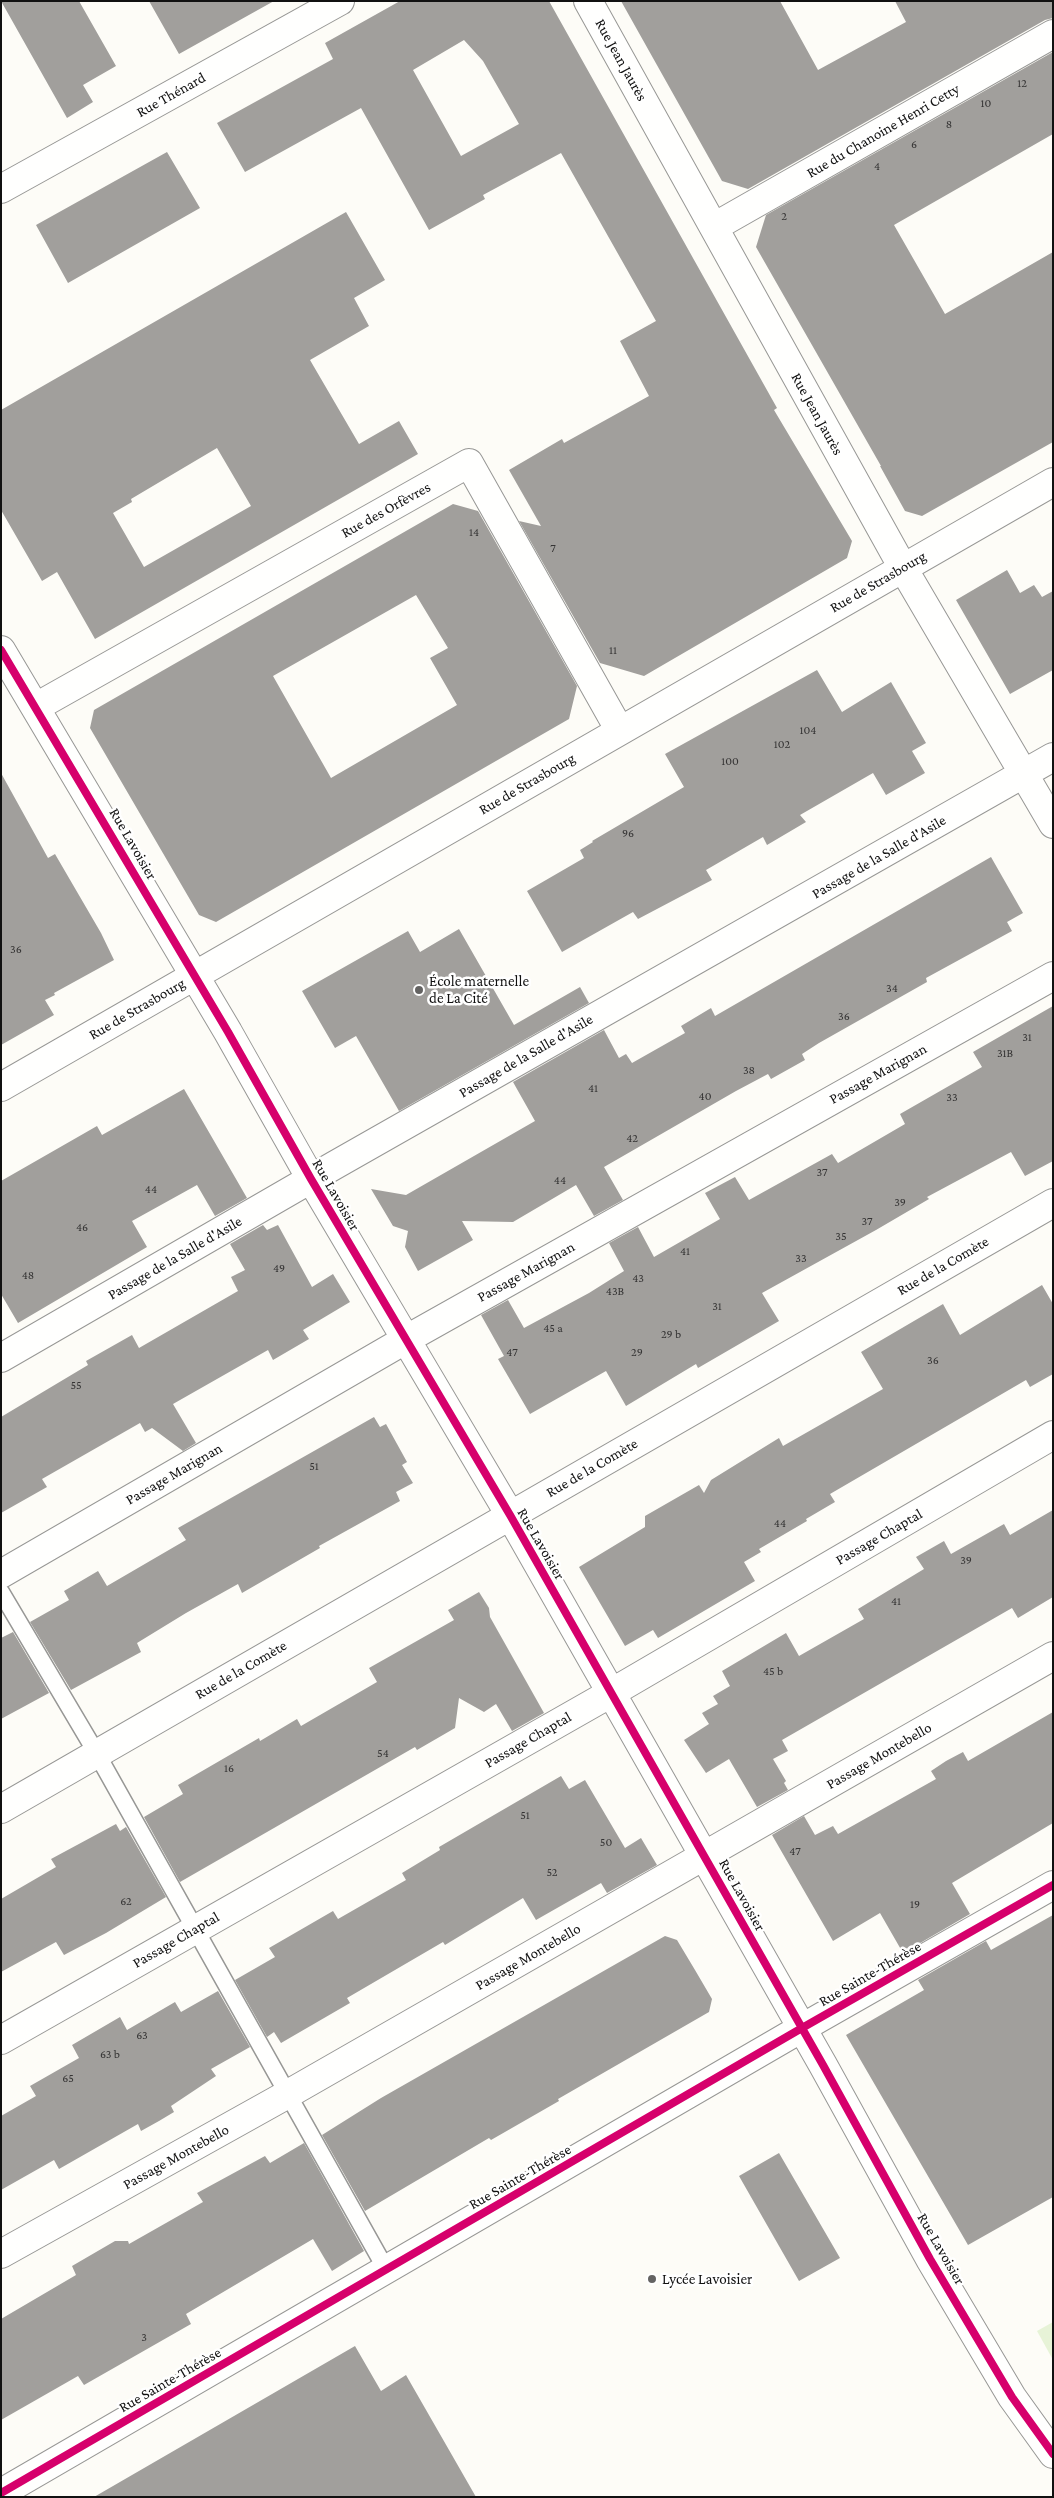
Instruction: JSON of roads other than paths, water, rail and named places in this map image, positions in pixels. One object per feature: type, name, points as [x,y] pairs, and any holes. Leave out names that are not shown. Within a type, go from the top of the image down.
[{"type":"street","name":"Rue Jean Jaurès","points":[[588,1],[902,568],[1053,824]]},
{"type":"street","name":"Rue Thénard","points":[[1,189],[323,5]]},
{"type":"street","name":"Rue du Chanoine Henri Cetty","points":[[714,227],[1053,34]]},
{"type":"street","name":"Rue des Orfèvres","points":[[36,707],[469,463],[620,731]]},
{"type":"street","name":"Rue de Strasbourg","points":[[1,1087],[1053,482]]},
{"type":"street","name":"Rue Lavoisier","points":[[1,650],[195,975],[311,1179],[510,1516],[802,2028],[930,2258],[1012,2397],[1053,2454]]},
{"type":"street","name":"Passage de la Salle d'Asile","points":[[1,1358],[311,1179],[1053,757]]},
{"type":"street","name":"Passage Marignan","points":[[1,1574],[405,1340],[1053,976]]},
{"type":"street","name":"Rue de la Comète","points":[[1,1809],[1053,1203]]},
{"type":"street","name":"Passage Chaptal","points":[[1,2040],[611,1693],[1053,1435]]},
{"type":"street","name":"Passage Montebello","points":[[1,2254],[288,2094],[1053,1656]]},
{"type":"street","name":"Rue Sainte-Thérèse","points":[[1,2493],[387,2271],[802,2028],[1053,1885]]},
{"type":"lane","points":[[1,1592],[97,1754],[387,2271]]},
{"type":"place","name":"École maternelle de La Cité","points":[[419,990]]},
{"type":"place","name":"Lycée Lavoisier","points":[[652,2279]]}]
